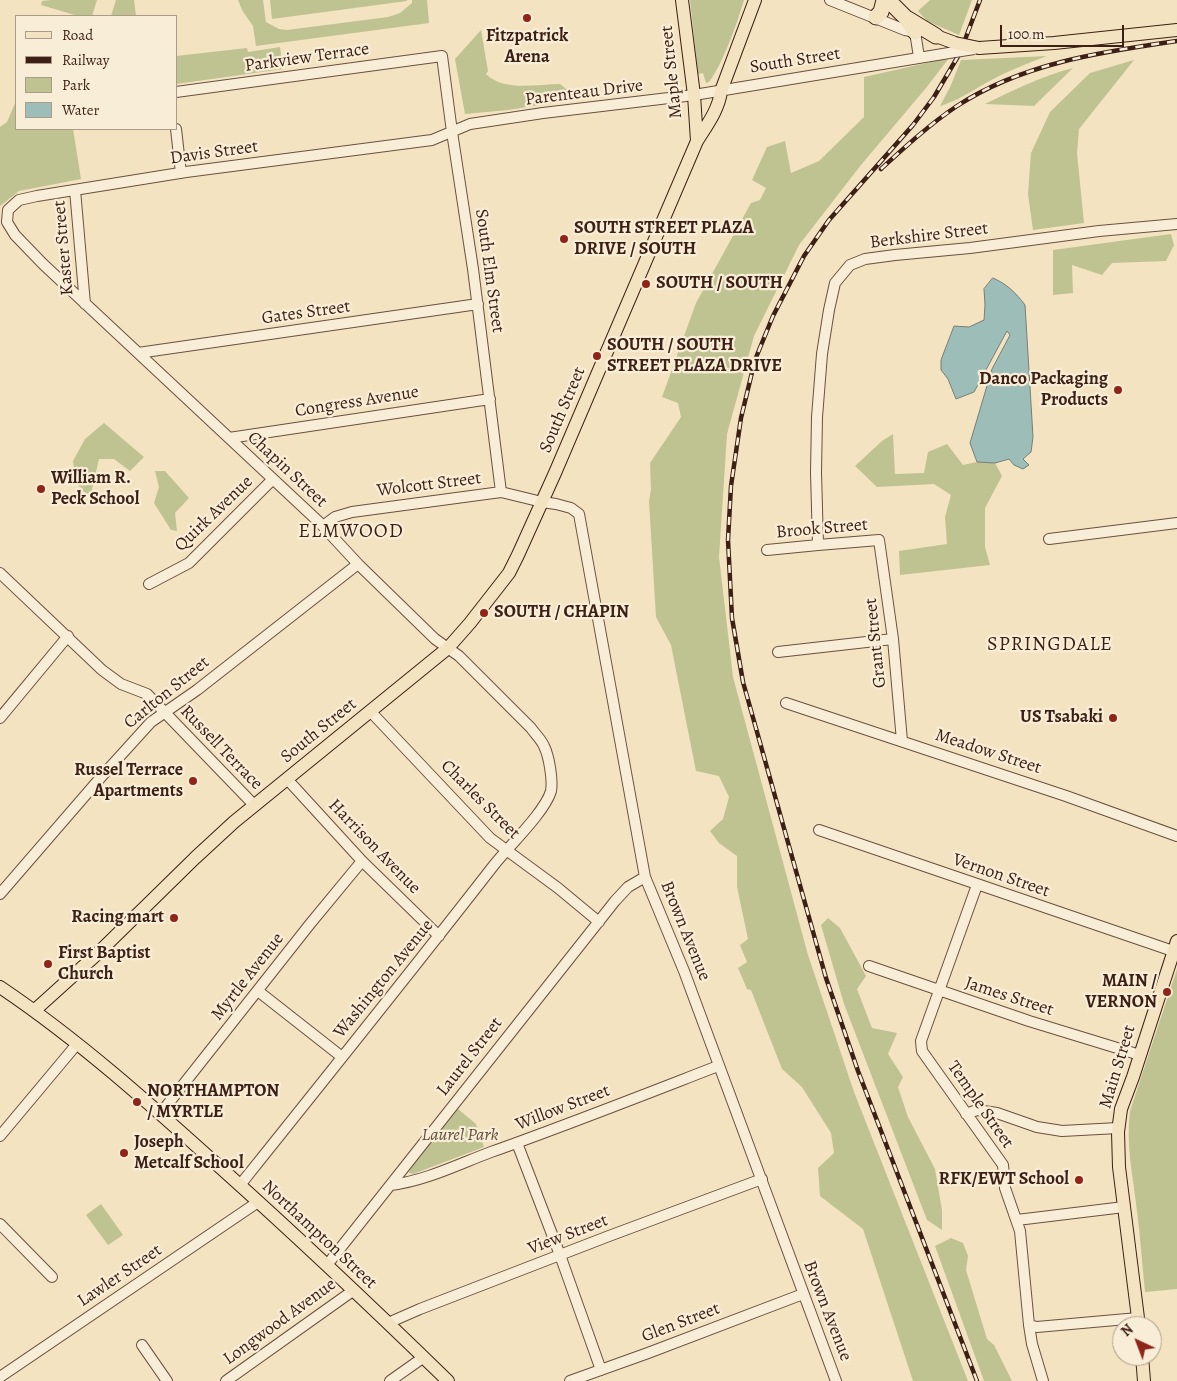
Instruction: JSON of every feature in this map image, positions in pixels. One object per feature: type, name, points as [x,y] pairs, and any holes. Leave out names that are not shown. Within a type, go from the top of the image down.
[{"type":"highway","points":[[876,17],[884,0]]},
{"type":"highway","points":[[888,0],[906,18],[915,32]]},
{"type":"highway","points":[[906,18],[936,36]]},
{"type":"main road","name":"Maple Street","points":[[682,0],[694,95],[701,100],[704,109],[703,124],[697,140]]},
{"type":"main road","points":[[721,91],[755,0]]},
{"type":"main road","points":[[936,36],[955,47],[978,48],[1054,43],[1177,30]]},
{"type":"main road","name":"South Street","points":[[35,1010],[109,943],[195,858],[254,806],[448,648],[509,573],[542,502],[697,140],[720,100],[721,91]]},
{"type":"main road","name":"Main Street","points":[[1138,1316],[1118,1167],[1118,1128],[1121,1109],[1175,946]]},
{"type":"main road","name":"Northampton Street","points":[[0,986],[35,1010],[160,1114],[354,1290],[448,1381]]},
{"type":"main road","points":[[1143,1366],[1144,1381]]},
{"type":"street","points":[[830,0],[905,30],[936,36]]},
{"type":"street","points":[[915,32],[919,57]]},
{"type":"street","name":"South Street","points":[[721,91],[833,74],[919,57],[955,47]]},
{"type":"street","name":"Parkview Terrace","points":[[178,92],[442,56]]},
{"type":"street","name":"South Elm Street","points":[[442,56],[478,304],[500,492]]},
{"type":"street","name":"Parenteau Drive","points":[[452,132],[470,124],[721,91]]},
{"type":"street","points":[[176,130],[181,173]]},
{"type":"street","name":"Davis Street","points":[[13,232],[6,222],[8,210],[19,200],[181,173],[432,140],[452,132]]},
{"type":"street","name":"Kaster Street","points":[[74,190],[85,304]]},
{"type":"street","name":"Berkshire Street","points":[[818,545],[816,453],[822,354],[835,283],[850,266],[865,259],[895,255],[970,248],[1099,231],[1177,224]]},
{"type":"street","name":"Chapin Street","points":[[13,232],[85,304],[323,526],[358,564],[435,639],[459,656],[540,739],[548,758],[551,782],[550,791]]},
{"type":"street","name":"Gates Street","points":[[138,353],[478,304]]},
{"type":"street","name":"Congress Avenue","points":[[229,438],[490,398]]},
{"type":"street","name":"Quirk Avenue","points":[[150,584],[189,563],[274,479]]},
{"type":"street","name":"Wolcott Street","points":[[323,526],[335,517],[352,512],[500,492],[542,502]]},
{"type":"street","name":"Brown Avenue","points":[[542,502],[571,508],[579,514],[645,877],[678,955],[836,1381]]},
{"type":"street","points":[[1049,539],[1177,523]]},
{"type":"street","name":"Brook Street","points":[[767,550],[880,540]]},
{"type":"street","name":"Grant Street","points":[[880,540],[893,639],[902,741]]},
{"type":"street","name":"Carlton Street","points":[[0,894],[151,722],[197,690],[358,564]]},
{"type":"street","name":"Russell Terrace","points":[[0,573],[102,670],[121,684],[147,694],[254,806]]},
{"type":"street","points":[[0,718],[68,636]]},
{"type":"street","points":[[778,652],[893,639]]},
{"type":"street","name":"Meadow Street","points":[[786,704],[1066,796],[1177,836]]},
{"type":"street","name":"Charles Street","points":[[370,711],[490,838],[558,888],[599,922]]},
{"type":"street","name":"Harrison Avenue","points":[[287,779],[362,861],[439,936]]},
{"type":"street","name":"Washington Avenue","points":[[240,1185],[439,936],[505,850],[536,815],[550,791]]},
{"type":"street","name":"Vernon Street","points":[[819,830],[977,885],[1175,946]]},
{"type":"street","name":"Myrtle Avenue","points":[[160,1114],[362,861]]},
{"type":"street","name":"Laurel Street","points":[[327,1265],[624,891],[645,877]]},
{"type":"street","name":"Temple Street","points":[[977,885],[921,1041],[922,1051],[1003,1165],[1005,1188],[1020,1231],[1029,1325],[1032,1344],[1043,1381]]},
{"type":"street","name":"James Street","points":[[869,966],[939,992],[1140,1055]]},
{"type":"street","points":[[258,991],[342,1057]]},
{"type":"street","points":[[0,1136],[77,1044]]},
{"type":"street","name":"Willow Street","points":[[390,1185],[420,1178],[517,1143],[718,1066]]},
{"type":"street","points":[[966,1114],[977,1110],[997,1113],[1037,1127],[1062,1130],[1118,1128]]},
{"type":"street","points":[[517,1143],[601,1370]]},
{"type":"street","name":"View Street","points":[[388,1323],[420,1308],[762,1180]]},
{"type":"street","name":"Lawler Street","points":[[0,1377],[258,1202]]},
{"type":"street","points":[[1017,1220],[1124,1207]]},
{"type":"street","points":[[0,1224],[52,1277]]},
{"type":"street","name":"Longwood Avenue","points":[[226,1381],[354,1290]]},
{"type":"street","name":"Glen Street","points":[[570,1381],[803,1294]]},
{"type":"street","points":[[1029,1325],[1037,1327],[1112,1323]]},
{"type":"street","points":[[142,1345],[166,1381]]},
{"type":"street","points":[[390,1381],[424,1357]]},
{"type":"green space","points":[[97,0],[92,15],[75,15],[41,5],[42,1]]},
{"type":"green space","points":[[116,0],[134,0],[136,15],[111,15]]},
{"type":"green space","points":[[238,0],[263,0],[266,22],[279,29],[287,30],[388,17],[400,13],[412,3],[412,0],[427,0],[429,23],[256,46],[253,26],[242,10]]},
{"type":"green space","points":[[270,0],[407,0],[407,1],[272,19]]},
{"type":"green space","points":[[690,0],[744,0],[724,55],[714,75],[706,83],[703,73],[698,74]]},
{"type":"green space","points":[[930,0],[972,0],[959,35],[927,21],[918,11]]},
{"type":"green space","points":[[481,30],[488,71],[486,74],[493,80],[521,86],[560,84],[570,92],[591,97],[508,110],[465,114],[455,59]]},
{"type":"green space","points":[[280,47],[283,69],[178,84],[178,56],[247,48],[248,52]]},
{"type":"green space","points":[[1047,56],[993,79],[958,99],[940,106],[961,60]]},
{"type":"green space","points":[[949,58],[861,165],[799,245],[754,336],[727,434],[719,557],[733,677],[808,955],[854,1092],[968,1381],[913,1381],[863,1229],[820,1196],[818,1168],[834,1153],[831,1133],[802,1087],[782,1069],[751,990],[747,989],[738,968],[747,962],[740,945],[748,939],[737,887],[737,856],[719,843],[710,831],[723,819],[729,797],[719,776],[696,771],[671,645],[656,617],[649,501],[651,490],[650,463],[681,417],[678,403],[662,397],[696,303],[751,203],[760,200],[766,188],[752,180],[767,147],[785,141],[791,173],[819,161],[864,117],[864,77]]},
{"type":"green space","points":[[1134,60],[1079,129],[1077,153],[1084,223],[1033,230],[1028,194],[1031,153],[1050,112],[1090,73]]},
{"type":"green space","points":[[1073,68],[1034,106],[985,104],[1039,79]]},
{"type":"green space","points":[[15,103],[15,130],[73,130],[81,179],[19,191],[0,206],[0,127],[7,122]]},
{"type":"green space","points":[[1171,234],[1174,245],[1166,261],[1112,263],[1102,275],[1072,265],[1073,293],[1053,295],[1053,250]]},
{"type":"green space","points":[[104,423],[144,457],[130,471],[114,459],[99,459],[90,498],[76,483],[73,461],[85,439]]},
{"type":"green space","points":[[893,434],[895,474],[924,473],[928,452],[947,444],[963,465],[977,462],[995,463],[1002,476],[985,508],[985,547],[990,565],[900,575],[899,551],[947,544],[945,517],[951,495],[934,484],[877,487],[855,466],[882,441]]},
{"type":"green space","points":[[155,471],[165,471],[189,498],[175,513],[177,531],[171,530],[154,503],[159,487]]},
{"type":"green space","points":[[828,918],[840,928],[866,976],[857,989],[872,1028],[897,1033],[888,1054],[903,1077],[898,1087],[908,1117],[935,1169],[942,1210],[942,1230],[927,1220],[844,1004],[821,925]]},
{"type":"green space","points":[[1177,969],[1177,1289],[1145,1292],[1130,1157],[1130,1111]]},
{"type":"green space","name":"Laurel Park","points":[[458,1109],[476,1124],[484,1147],[413,1174],[409,1173],[410,1168]]},
{"type":"green space","points":[[101,1204],[123,1235],[108,1245],[86,1215]]},
{"type":"green space","points":[[951,1238],[963,1243],[968,1256],[966,1270],[987,1339],[994,1345],[1012,1381],[984,1381],[935,1246]]},
{"type":"water","points":[[993,278],[1011,289],[1025,305],[1033,437],[1031,452],[1023,459],[1029,465],[1023,469],[1014,465],[1009,459],[995,463],[977,462],[970,443],[992,369],[1010,335],[1007,331],[974,392],[956,399],[948,379],[941,370],[941,360],[954,326],[969,327],[984,320],[984,289]]},
{"type":"railway","points":[[977,1381],[858,1071],[826,978],[743,682],[732,618],[728,540],[731,486],[741,418],[755,360],[773,316],[804,256],[829,220],[913,125],[934,97],[960,53],[980,0]]},
{"type":"railway","points":[[881,169],[947,113],[982,91],[1009,79],[1036,69],[1091,55],[1177,41]]},
{"type":"place","name":"Fitzpatrick Arena","points":[[527,18]]},
{"type":"place","name":"SOUTH STREET PLAZA DRIVE / SOUTH","points":[[564,239]]},
{"type":"place","name":"SOUTH / SOUTH","points":[[646,284]]},
{"type":"place","name":"SOUTH / SOUTH STREET PLAZA DRIVE","points":[[597,356]]},
{"type":"place","name":"Danco Packaging Products","points":[[1118,390]]},
{"type":"place","name":"William R. Peck School","points":[[41,489]]},
{"type":"place","name":"SOUTH / CHAPIN","points":[[484,613]]},
{"type":"place","name":"US Tsabaki","points":[[1113,718]]},
{"type":"place","name":"Russel Terrace Apartments","points":[[193,781]]},
{"type":"place","name":"Racing mart","points":[[174,918]]},
{"type":"place","name":"First Baptist Church","points":[[48,964]]},
{"type":"place","name":"MAIN / VERNON","points":[[1167,992]]},
{"type":"place","name":"NORTHAMPTON / MYRTLE","points":[[137,1102]]},
{"type":"place","name":"Joseph Metcalf School","points":[[124,1153]]},
{"type":"place","name":"RFK/EWT School","points":[[1079,1180]]},
{"type":"district","name":"ELMWOOD","points":[[351,532]]},
{"type":"district","name":"SPRINGDALE","points":[[1050,645]]}]
